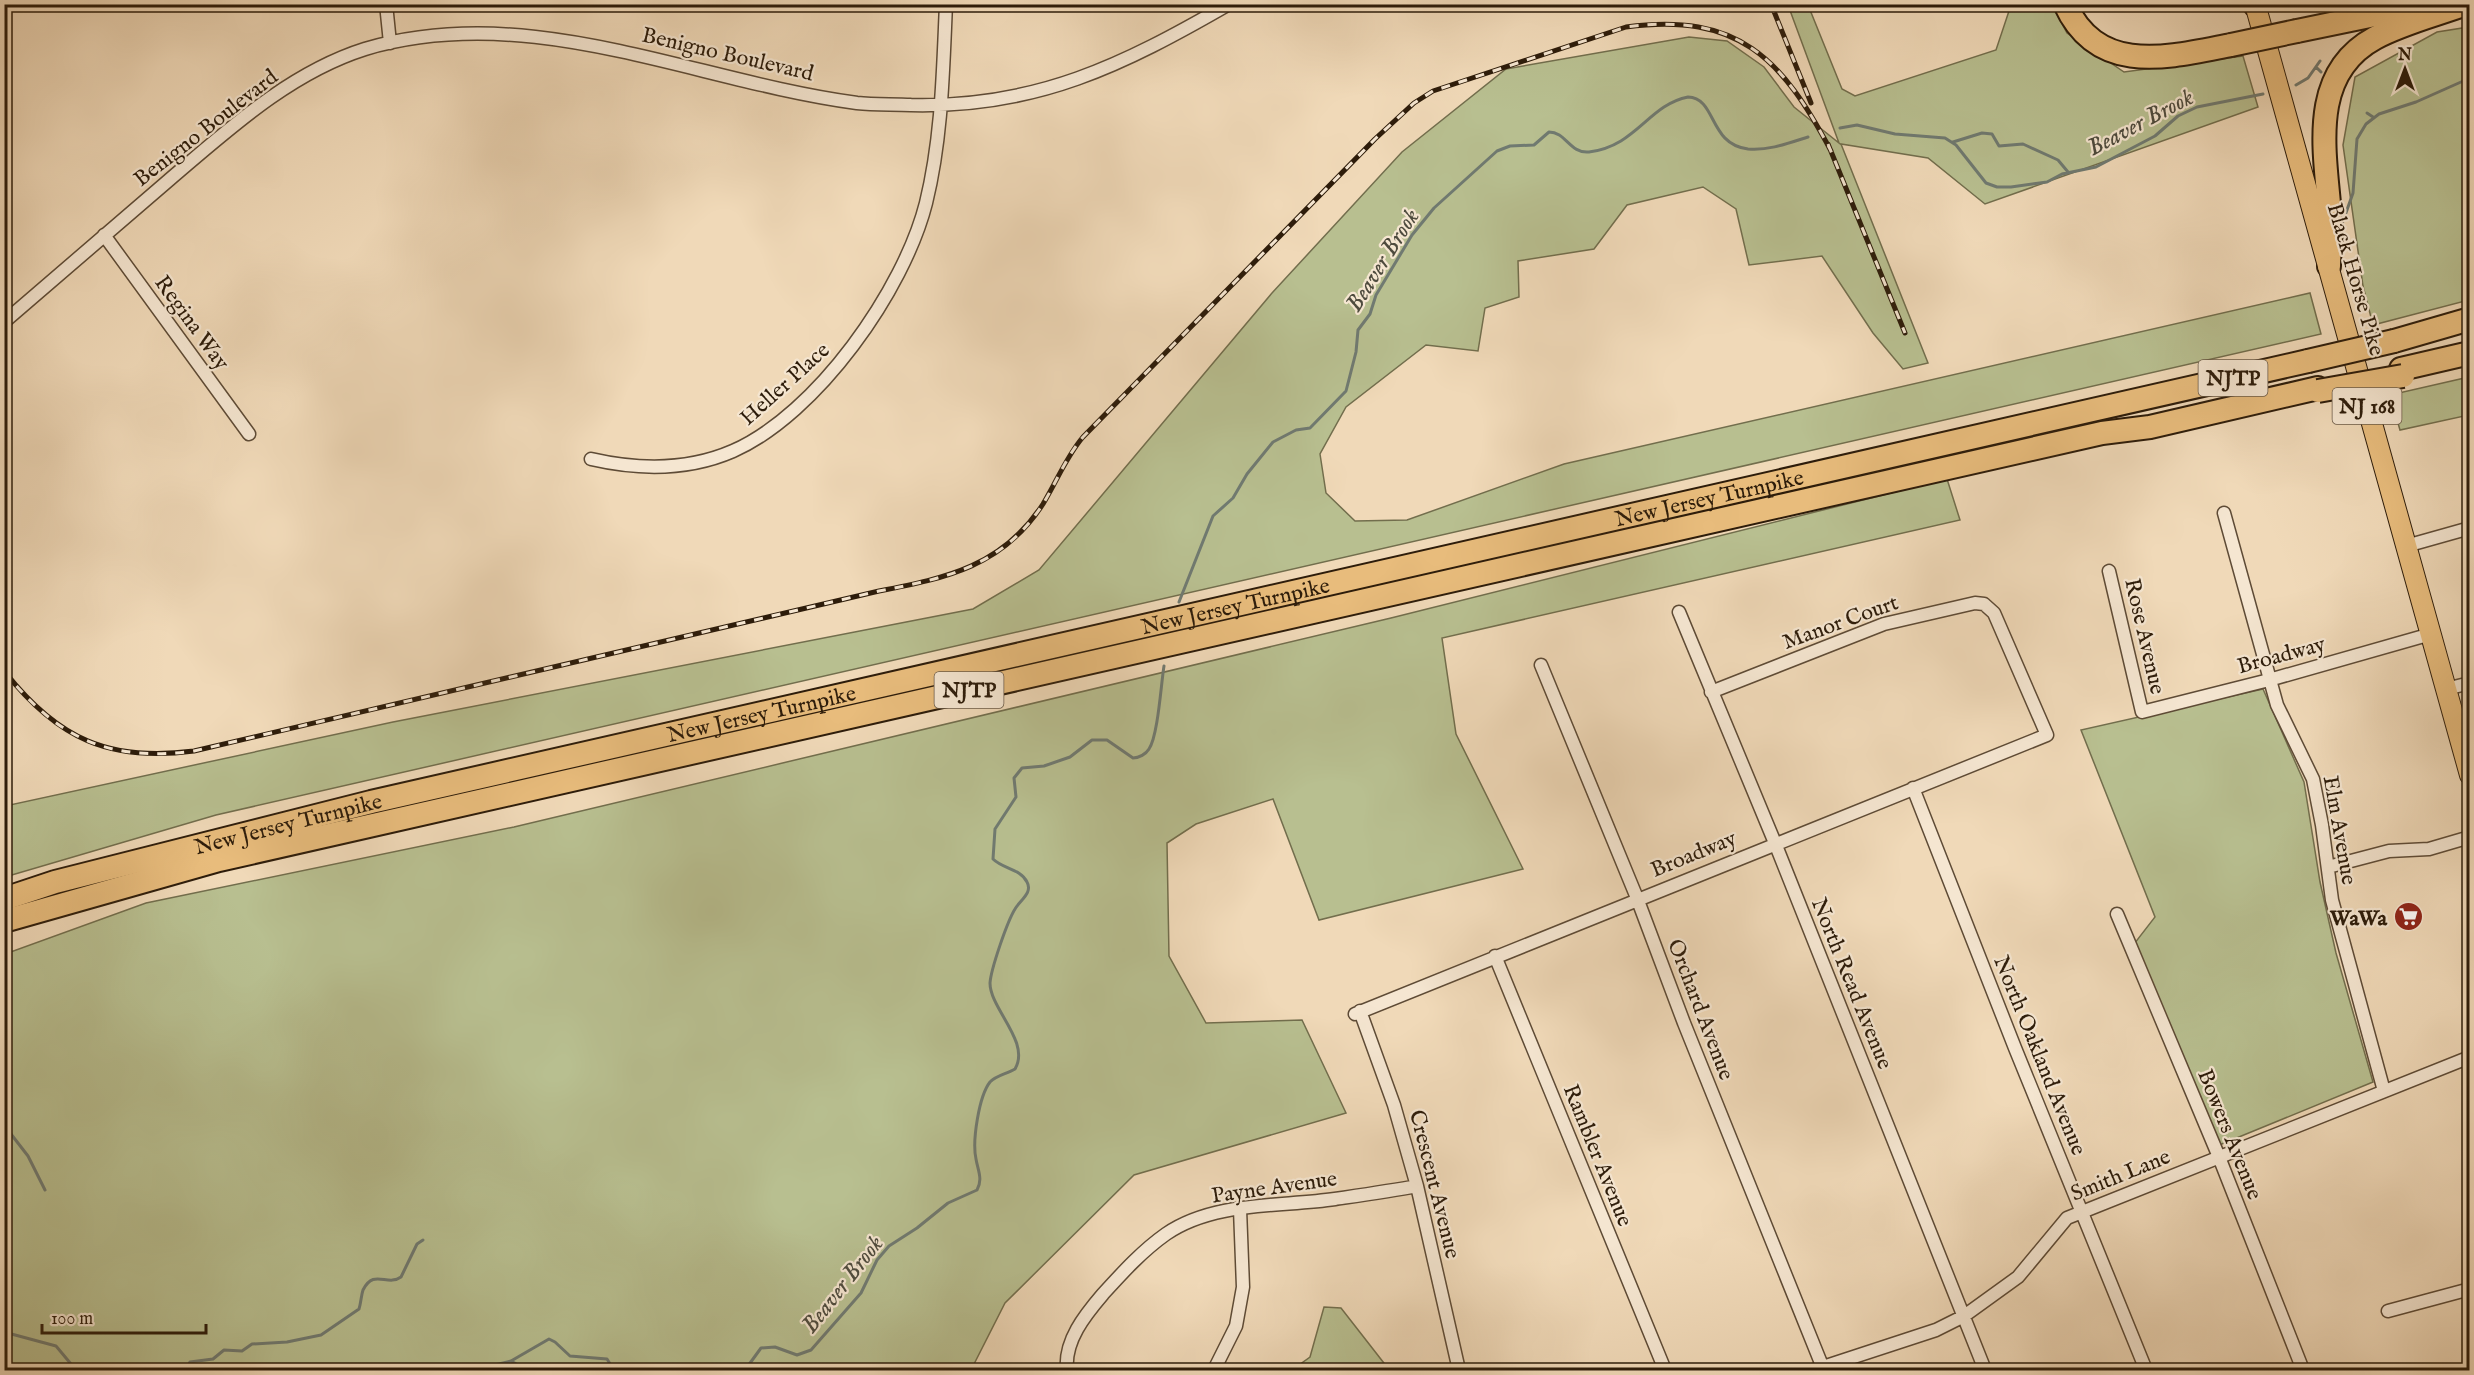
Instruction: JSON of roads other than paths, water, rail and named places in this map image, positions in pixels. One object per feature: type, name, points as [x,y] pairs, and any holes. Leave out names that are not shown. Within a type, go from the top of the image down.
[{"type":"highway","points":[[2065,4],[2086,34],[2103,47],[2121,54],[2158,58],[2388,4]]},
{"type":"highway","points":[[2076,4],[2086,19],[2101,33],[2136,47],[2171,48],[2230,41]]},
{"type":"highway","points":[[2295,27],[2428,4]]},
{"type":"highway","points":[[2329,266],[2331,231],[2323,139],[2327,100],[2336,77],[2348,59],[2375,38],[2466,4]]},
{"type":"highway","points":[[2394,341],[2469,319]]},
{"type":"highway","name":"New Jersey Turnpike","points":[[4,898],[55,882],[371,802],[2469,324]]},
{"type":"highway","name":"New Jersey Turnpike","points":[[4,921],[230,858],[1977,462],[2402,373],[2469,353]]},
{"type":"highway","points":[[2402,373],[2469,362]]},
{"type":"main road","name":"Black Horse Pike","points":[[2255,4],[2469,774]]},
{"type":"street","points":[[386,4],[390,43]]},
{"type":"street","name":"Heller Place","points":[[591,459],[626,467],[664,468],[703,461],[733,451],[756,439],[781,420],[835,370],[858,339],[889,289],[914,238],[926,204],[938,147],[946,4]]},
{"type":"street","name":"Benigno Boulevard","points":[[4,322],[239,121],[292,83],[338,59],[390,43],[452,32],[495,31],[542,34],[809,94],[861,103],[941,105],[988,102],[1037,93],[1099,72],[1160,45],[1229,4]]},
{"type":"street","name":"Regina Way","points":[[104,235],[249,434]]},
{"type":"street","name":"Elm Avenue","points":[[2224,513],[2280,711],[2300,747],[2313,779],[2332,900],[2384,1091]]},
{"type":"street","points":[[2406,546],[2469,528]]},
{"type":"street","name":"Rose Avenue","points":[[2109,571],[2142,712]]},
{"type":"street","name":"Manor Court","points":[[1711,692],[1884,624],[1975,603],[1986,606],[1995,613],[2047,735]]},
{"type":"street","name":"North Read Avenue","points":[[1679,612],[1775,843],[1985,1371]]},
{"type":"street","name":"Broadway","points":[[2142,712],[2270,680],[2431,634]]},
{"type":"street","name":"Orchard Avenue","points":[[1541,665],[1637,898],[1818,1369]]},
{"type":"street","points":[[2446,690],[2469,683]]},
{"type":"street","name":"Broadway","points":[[1357,1012],[2047,735]]},
{"type":"street","name":"North Oakland Avenue","points":[[1913,788],[2014,1047],[2146,1371]]},
{"type":"street","points":[[2328,867],[2389,851],[2428,849],[2469,837]]},
{"type":"street","name":"Bowers Avenue","points":[[2117,914],[2219,1157],[2303,1371]]},
{"type":"street","name":"Rambler Avenue","points":[[1496,956],[1665,1371]]},
{"type":"street","name":"Crescent Avenue","points":[[1357,1012],[1394,1105],[1417,1186],[1459,1371]]},
{"type":"street","name":"Smith Lane","points":[[1818,1369],[1936,1330],[1964,1316],[2018,1277],[2067,1218],[2469,1057]]},
{"type":"street","name":"Payne Avenue","points":[[1066,1368],[1074,1336],[1090,1309],[1133,1260],[1167,1233],[1194,1220],[1240,1209],[1335,1199],[1417,1186]]},
{"type":"street","points":[[1214,1371],[1236,1326],[1242,1287],[1240,1209]]},
{"type":"street","points":[[2388,1311],[2469,1289]]},
{"type":"waterway","name":"Beaver Brook","points":[[2296,85],[2308,78],[2320,61]]},
{"type":"waterway","name":"Beaver Brook","points":[[2316,67],[2321,72]]},
{"type":"waterway","points":[[2342,224],[2353,193],[2357,139],[2366,124],[2379,114],[2416,102],[2470,78]]},
{"type":"waterway","name":"Beaver Brook","points":[[1840,128],[1857,125],[1895,134],[1945,138],[1956,145],[1986,183],[1997,187],[2011,187],[2047,182],[2062,174],[2096,167],[2155,136],[2178,116],[2197,107],[2263,94]]},
{"type":"waterway","name":"Beaver Brook","points":[[1179,602],[1213,516],[1233,498],[1247,474],[1273,442],[1296,430],[1310,428],[1346,391],[1356,352],[1358,330],[1370,314],[1376,295],[1412,235],[1434,208],[1497,151],[1510,146],[1534,145],[1549,132],[1560,135],[1572,147],[1583,152],[1605,148],[1631,134],[1662,108],[1688,97],[1697,99],[1704,105],[1719,131],[1735,145],[1748,149],[1763,149],[1808,137]]},
{"type":"waterway","points":[[2367,113],[2373,117]]},
{"type":"waterway","points":[[1953,142],[1982,133],[1992,134],[1999,146],[2023,144],[2058,160],[2068,172]]},
{"type":"waterway","name":"Beaver Brook","points":[[745,1370],[761,1348],[775,1347],[797,1355],[811,1350],[861,1293],[877,1260],[889,1246],[917,1228],[948,1203],[977,1190],[980,1179],[975,1141],[977,1119],[983,1097],[990,1082],[1015,1069],[1019,1059],[1014,1037],[992,993],[991,976],[1008,924],[1028,890],[1027,882],[1021,874],[993,859],[995,829],[1016,797],[1014,778],[1022,768],[1044,766],[1070,757],[1092,740],[1107,740],[1133,758],[1146,753],[1155,733],[1164,666]]},
{"type":"waterway","points":[[4,1125],[28,1156],[45,1190]]},
{"type":"waterway","points":[[186,1370],[190,1362],[213,1359],[224,1350],[242,1351],[252,1344],[287,1342],[321,1335],[359,1309],[363,1290],[372,1280],[396,1280],[401,1277],[417,1244],[423,1240]]},
{"type":"waterway","name":"Beaver Brook","points":[[4,1332],[56,1346],[76,1370]]},
{"type":"waterway","name":"Beaver Brook","points":[[475,1370],[511,1361],[549,1339],[570,1356],[607,1359],[614,1370]]},
{"type":"waterway","points":[[511,1361],[527,1370]]},
{"type":"railway","points":[[1771,4],[1811,103]]},
{"type":"railway","points":[[5,672],[45,714],[88,741],[111,749],[136,753],[164,754],[194,751],[928,581],[972,566],[1010,542],[1027,525],[1043,504],[1083,437],[1375,139],[1414,103],[1433,91],[1626,27],[1665,24],[1698,27],[1727,35],[1752,48],[1774,67],[1794,90],[1831,151]]},
{"type":"railway","points":[[1828,144],[1905,333]]},
{"type":"place","name":"WaWa","points":[[2408,917]]}]
